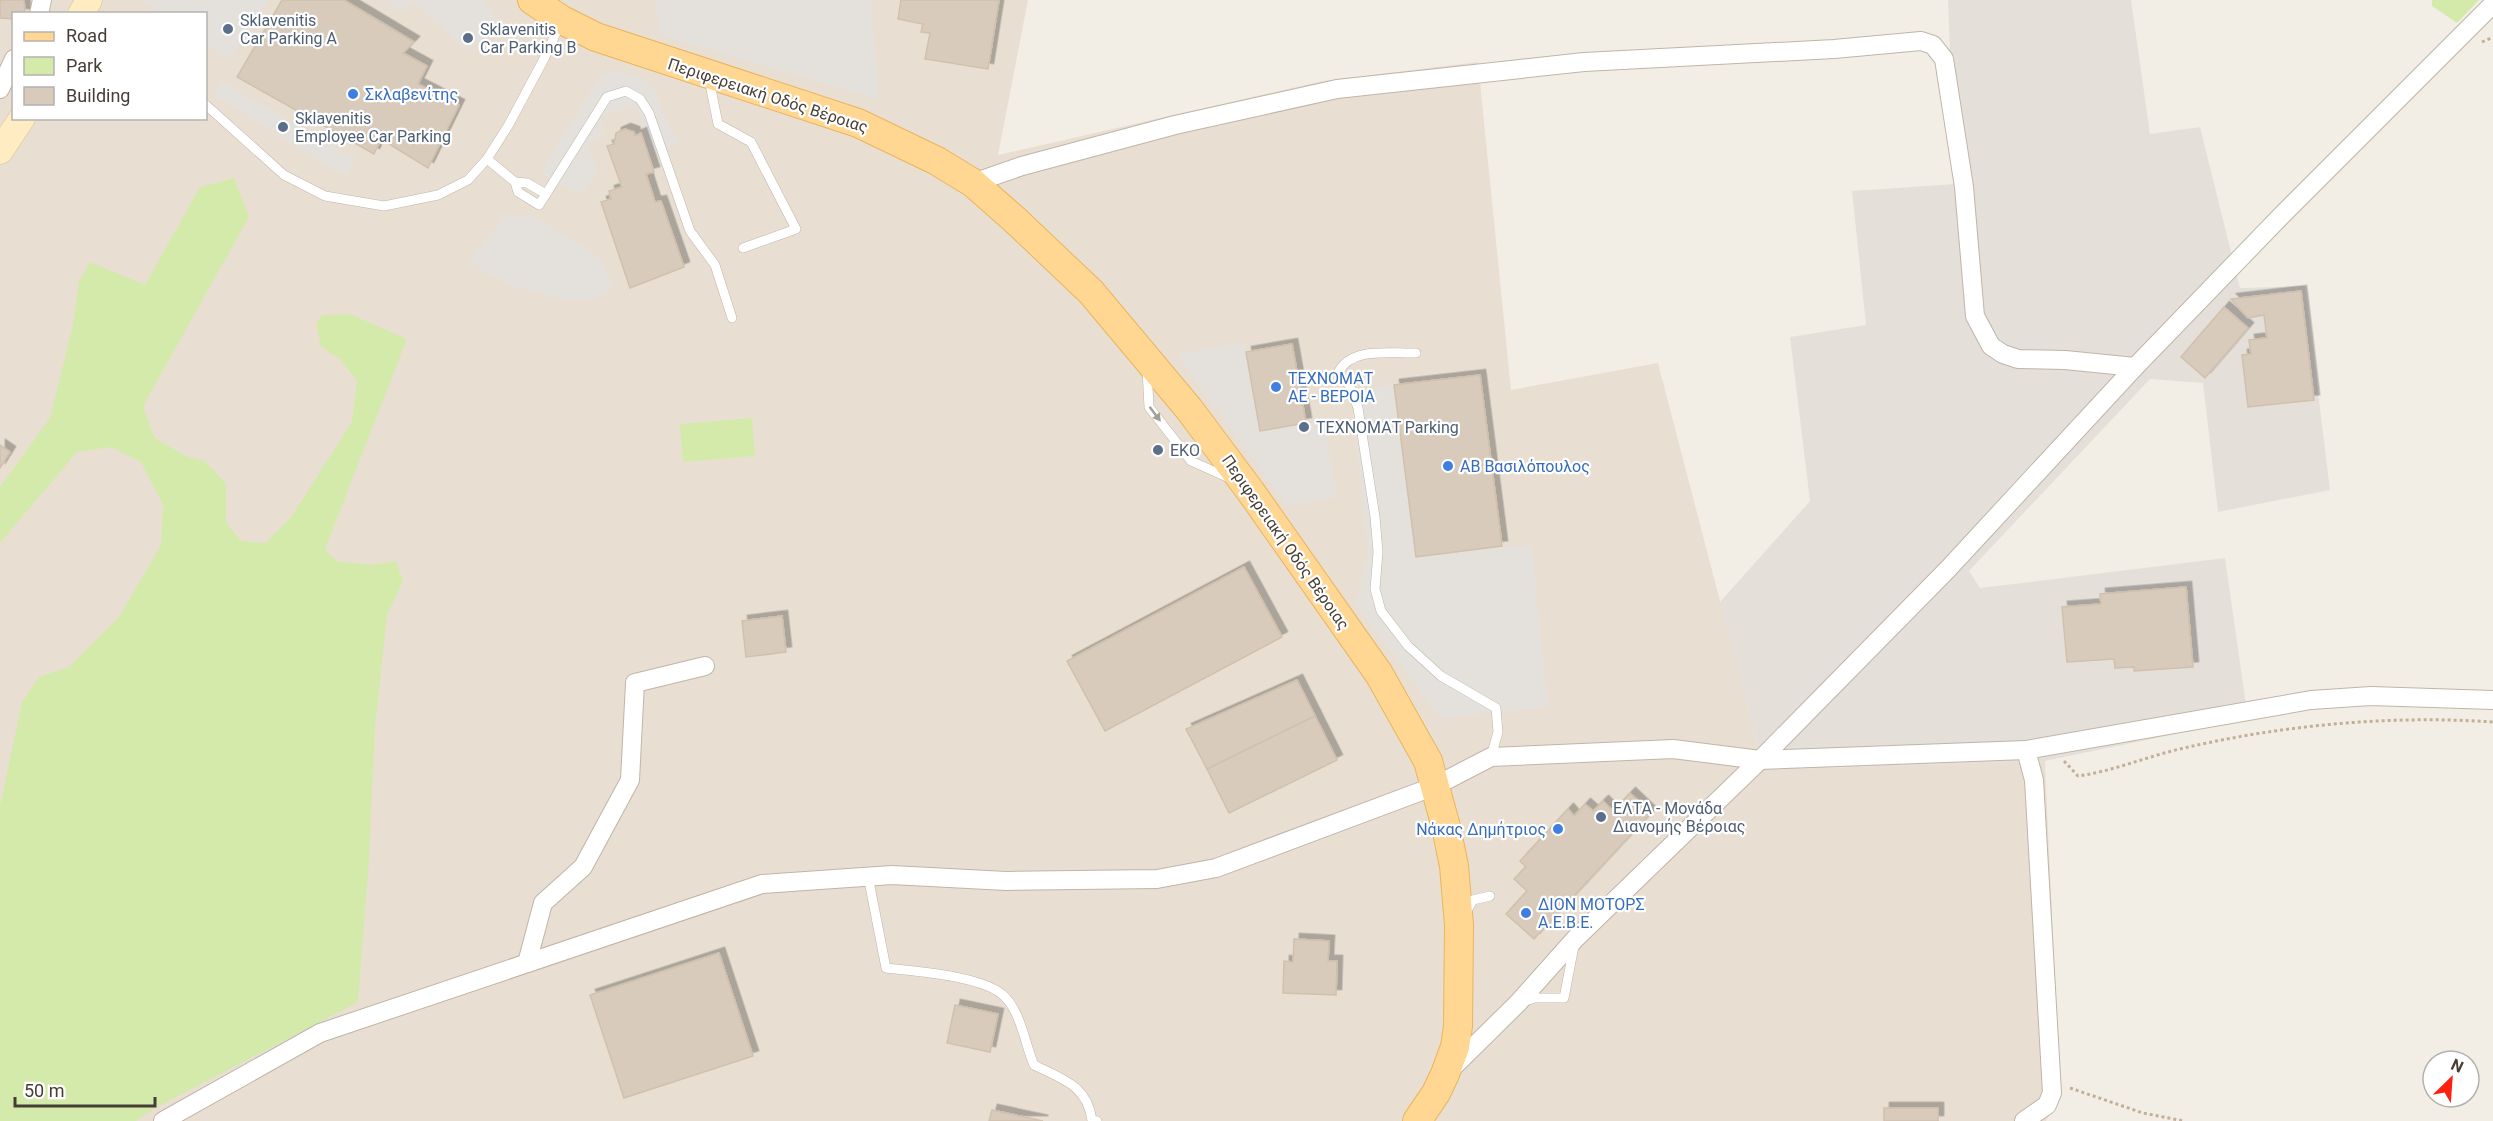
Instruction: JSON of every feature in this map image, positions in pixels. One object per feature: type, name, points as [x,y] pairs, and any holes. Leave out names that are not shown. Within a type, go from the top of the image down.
[{"type":"main road","name":"Περιφερειακή Οδός Βέροιας","points":[[532,0],[562,20],[596,37],[858,123],[937,161],[973,183],[1091,292],[1190,409],[1379,674],[1428,761],[1454,866],[1459,926],[1458,1026],[1455,1047],[1445,1074],[1436,1093],[1417,1121]]},
{"type":"main road","points":[[0,152],[21,120]]},
{"type":"street","points":[[1445,1074],[1518,1003],[1575,939],[1760,760],[1948,569],[2135,367],[2281,216],[2493,4]]},
{"type":"street","points":[[973,183],[1022,166],[1175,125],[1337,89],[1584,62],[1834,49],[1921,41],[1933,45],[1944,59],[1964,187],[1975,316],[1991,346],[2003,354],[2018,359],[2065,360],[2135,367]]},
{"type":"street","points":[[0,89],[12,63]]},
{"type":"street","points":[[527,963],[543,903],[583,867],[630,780],[634,682],[705,666]]},
{"type":"street","points":[[163,1121],[320,1034],[762,884],[892,875],[1006,880],[1157,879],[1216,868],[1435,786],[1491,757],[1672,749],[1760,760],[2026,750],[2311,700],[2371,696],[2493,700]]},
{"type":"street","points":[[2024,1121],[2047,1106],[2052,1093],[2034,780],[2026,750]]},
{"type":"lane","points":[[207,106],[284,175],[325,196],[384,206],[438,195],[468,180],[487,159],[508,126],[562,20]]},
{"type":"lane","points":[[708,74],[718,124],[751,142],[796,229],[743,248]]},
{"type":"lane","points":[[487,159],[515,182],[518,192],[539,205],[607,97],[626,92],[640,99],[649,112],[690,231],[715,266],[732,318]]},
{"type":"lane","points":[[515,182],[527,183],[546,194]]},
{"type":"lane","points":[[1416,353],[1358,355],[1343,363],[1338,373],[1350,386],[1358,408],[1375,517],[1378,552],[1375,589],[1381,611],[1408,646],[1441,676],[1496,708],[1498,732],[1491,757]]},
{"type":"lane","points":[[868,876],[886,968],[923,972],[985,984],[1005,997],[1016,1017],[1034,1065],[1078,1088],[1090,1105],[1092,1120],[1097,1121]]},
{"type":"lane","points":[[1459,926],[1473,900],[1490,896]]},
{"type":"lane","points":[[1518,1003],[1535,998],[1564,998],[1575,939]]},
{"type":"path","points":[[2050,746],[2078,776],[2093,774],[2183,748],[2258,734],[2350,722],[2493,722]]},
{"type":"path","points":[[2051,1081],[2143,1113],[2184,1121]]},
{"type":"shaded area","points":[[0,0],[1028,0],[998,155],[1323,81],[1478,62],[1511,390],[1658,363],[1764,770],[2045,761],[2060,1095],[2046,1121],[0,1121]]},
{"type":"shaded area","name":"Sklavenitis Car Parking A","points":[[146,0],[269,0],[229,60],[207,45],[207,12],[159,12],[144,2]]},
{"type":"shaded area","name":"Sklavenitis Car Parking B","points":[[387,0],[483,0],[501,24],[466,51],[414,1],[398,11]]},
{"type":"shaded area","points":[[656,0],[871,0],[878,99],[660,35]]},
{"type":"shaded area","points":[[1948,0],[2131,0],[2150,134],[2200,127],[2240,288],[2305,286],[2330,490],[2218,512],[2203,383],[2150,379],[1969,571],[1980,588],[2225,558],[2248,719],[2045,761],[1764,770],[1720,602],[1810,501],[1790,337],[1866,325],[1852,191],[1955,184]]},
{"type":"shaded area","points":[[614,71],[642,79],[653,87],[677,143],[652,152],[636,107],[600,116],[603,135],[588,143],[596,173],[581,195],[543,174],[543,169],[599,77]]},
{"type":"shaded area","name":"Sklavenitis Employee Car Parking","points":[[222,82],[356,159],[345,176],[214,95]]},
{"type":"shaded area","points":[[505,215],[516,217],[532,215],[600,257],[613,290],[590,300],[556,298],[509,284],[469,262]]},
{"type":"shaded area","name":"ΤΕΧΝΟΜΑΤ Parking","points":[[1244,342],[1260,431],[1323,420],[1337,497],[1287,506],[1177,354]]},
{"type":"shaded area","points":[[1394,385],[1502,546],[1531,546],[1548,707],[1440,718],[1356,604],[1368,552],[1352,393]]},
{"type":"green space","points":[[2432,0],[2479,0],[2457,23],[2432,6]]},
{"type":"green space","points":[[234,178],[249,217],[143,406],[154,437],[185,456],[205,461],[226,484],[226,522],[241,541],[266,543],[291,517],[352,422],[357,381],[340,359],[321,347],[316,324],[322,315],[350,314],[407,339],[325,549],[336,561],[370,565],[396,561],[403,581],[387,615],[375,727],[369,861],[358,1002],[155,1108],[136,1121],[0,1121],[0,806],[22,702],[39,677],[69,667],[119,617],[161,545],[163,505],[141,462],[111,447],[77,452],[0,543],[0,487],[50,418],[73,325],[79,282],[90,262],[145,285],[200,187]]},
{"type":"green space","points":[[752,418],[755,456],[683,462],[680,424]]},
{"type":"building","points":[[0,0],[24,0],[25,12],[12,12],[12,19],[0,18]]},
{"type":"building","name":"Σκλαβενίτης","points":[[282,0],[344,0],[414,42],[403,53],[427,66],[418,84],[459,105],[428,168],[381,139],[374,154],[237,77]]},
{"type":"building","points":[[901,0],[999,0],[988,69],[925,59],[930,33],[921,32],[923,24],[898,19]]},
{"type":"building","points":[[625,129],[634,132],[635,136],[641,133],[654,172],[646,174],[655,202],[661,201],[684,267],[630,288],[601,202],[611,199],[609,191],[622,187],[607,146],[614,144],[616,133]]},
{"type":"building","points":[[2301,291],[2314,400],[2248,407],[2242,355],[2251,354],[2249,340],[2267,338],[2264,315],[2248,318],[2231,299]]},
{"type":"building","points":[[2224,307],[2248,328],[2205,378],[2181,357]]},
{"type":"building","name":"ΤΕΧΝΟΜΑΤ ΑΕ - ΒΕΡΟΙΑ","points":[[1292,344],[1306,423],[1260,431],[1246,352]]},
{"type":"building","name":"ΑΒ Βασιλόπουλος","points":[[1480,375],[1502,546],[1416,557],[1394,385]]},
{"type":"building","points":[[0,445],[10,452],[0,468]]},
{"type":"building","points":[[1244,567],[1282,637],[1105,731],[1067,661]]},
{"type":"building","points":[[2186,587],[2193,667],[2134,671],[2134,667],[2115,668],[2114,659],[2067,662],[2062,607],[2101,604],[2100,594]]},
{"type":"building","points":[[782,616],[786,652],[746,657],[742,621]]},
{"type":"building","points":[[1297,680],[1315,716],[1207,769],[1186,729]]},
{"type":"building","points":[[1315,716],[1337,760],[1229,813],[1207,769]]},
{"type":"building","points":[[1630,793],[1651,813],[1534,939],[1506,914],[1527,891],[1514,879],[1526,867],[1520,861],[1568,809],[1574,816],[1585,804],[1593,811],[1603,801],[1613,811]]},
{"type":"building","points":[[1294,939],[1329,941],[1328,961],[1337,961],[1336,995],[1283,993],[1284,961],[1293,962]]},
{"type":"building","points":[[719,953],[753,1056],[624,1098],[590,995]]},
{"type":"building","points":[[955,1005],[998,1014],[990,1052],[947,1043]]},
{"type":"building","points":[[1884,1108],[1938,1108],[1938,1121],[1884,1121]]},
{"type":"building","points":[[992,1110],[1043,1121],[989,1121]]},
{"type":"place","name":"Sklavenitis Car Parking A","points":[[228,29]]},
{"type":"place","name":"Sklavenitis Car Parking B","points":[[468,38]]},
{"type":"place","name":"Σκλαβενίτης","points":[[353,94]]},
{"type":"place","name":"Sklavenitis Employee Car Parking","points":[[283,127]]},
{"type":"place","name":"ΤΕΧΝΟΜΑΤ ΑΕ - ΒΕΡΟΙΑ","points":[[1276,387]]},
{"type":"place","name":"ΤΕΧΝΟΜΑΤ Parking","points":[[1304,427]]},
{"type":"place","name":"EKO","points":[[1158,450]]},
{"type":"place","name":"ΑΒ Βασιλόπουλος","points":[[1448,466]]},
{"type":"place","name":"ΕΛΤΑ - Μονάδα Διανομής Βέροιας","points":[[1601,817]]},
{"type":"place","name":"Νάκας Δημήτριος","points":[[1558,829]]},
{"type":"place","name":"ΔΙΟΝ ΜΟΤΟΡΣ Α.Ε.Β.Ε.","points":[[1526,913]]}]
